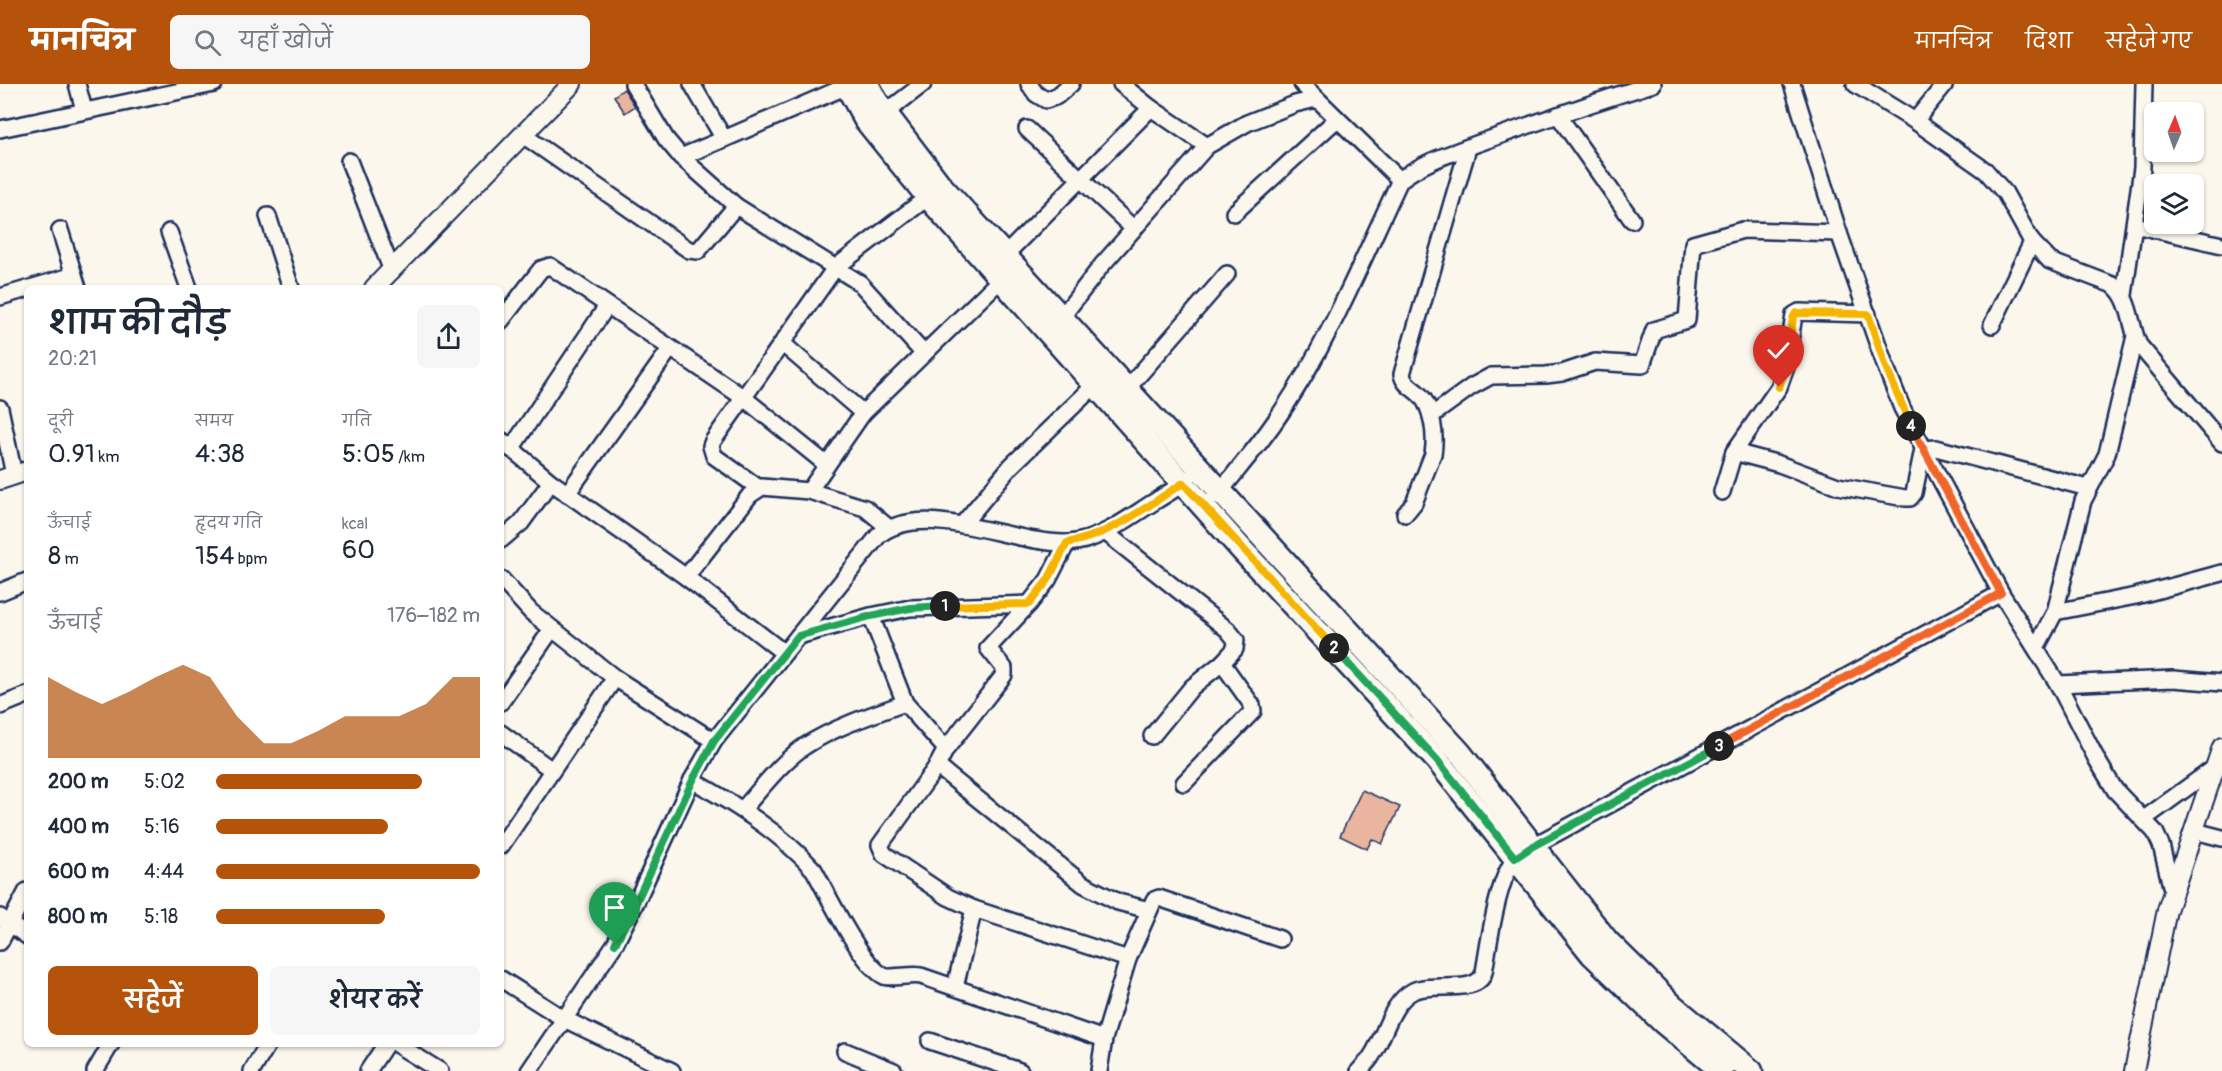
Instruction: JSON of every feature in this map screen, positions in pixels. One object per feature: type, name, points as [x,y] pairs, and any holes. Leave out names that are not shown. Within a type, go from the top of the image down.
[{"type":"main road","points":[[853,85],[885,113],[940,185],[1126,390],[1191,476],[1437,760],[1524,852],[1592,954],[1664,1010],[1721,1066],[1751,1071]]},
{"type":"main road","points":[[853,85],[865,119],[928,197],[1095,385],[1191,476]]},
{"type":"street","points":[[77,84],[84,110]]},
{"type":"street","points":[[0,129],[214,84]]},
{"type":"street","points":[[377,285],[572,84]]},
{"type":"street","points":[[633,84],[666,139],[681,157],[736,206],[850,276],[865,288],[924,354]]},
{"type":"street","points":[[692,84],[724,139]]},
{"type":"street","points":[[885,113],[923,84]]},
{"type":"street","points":[[1029,84],[1036,94],[1046,100],[1057,96],[1071,84]]},
{"type":"street","points":[[1121,84],[1151,108],[1208,146]]},
{"type":"street","points":[[1302,84],[1400,180]]},
{"type":"street","points":[[1211,499],[1267,434],[1293,397],[1317,356],[1400,180],[1420,167],[1468,148],[1558,114],[1653,84]]},
{"type":"street","points":[[1792,84],[1839,233],[1889,376],[1923,449],[2001,593],[2058,684],[2115,790],[2155,832],[2161,844],[2173,894]]},
{"type":"street","points":[[1855,84],[1915,121],[1986,171],[2005,193],[2032,242],[2050,261],[2113,285],[2124,295]]},
{"type":"street","points":[[1915,121],[1945,84]]},
{"type":"street","points":[[2144,84],[2142,168],[2124,295],[2135,336],[2145,353],[2222,443]]},
{"type":"street","points":[[681,157],[853,85]]},
{"type":"street","points":[[1061,318],[1102,265],[1208,146],[1247,123],[1316,99]]},
{"type":"street","points":[[1004,256],[1151,108]]},
{"type":"street","points":[[1558,114],[1632,220]]},
{"type":"street","points":[[1234,213],[1337,119]]},
{"type":"street","points":[[1027,129],[1134,229]]},
{"type":"street","points":[[523,135],[694,252],[702,247],[736,206]]},
{"type":"street","points":[[1406,514],[1414,503],[1433,454],[1434,436],[1431,416],[1422,397],[1405,384],[1402,374],[1468,148]]},
{"type":"street","points":[[349,161],[392,271]]},
{"type":"street","points":[[759,488],[714,456],[711,452],[713,441],[835,268],[928,197]]},
{"type":"street","points":[[268,216],[290,285]]},
{"type":"street","points":[[2135,225],[2222,245]]},
{"type":"street","points":[[49,285],[76,281],[60,230]]},
{"type":"street","points":[[1431,416],[1471,387],[1491,376],[1546,375],[1595,362],[1642,364],[1654,330],[1687,320],[1693,244],[1743,230],[1839,233]]},
{"type":"street","points":[[170,232],[188,285]]},
{"type":"street","points":[[1992,325],[2032,242]]},
{"type":"street","points":[[504,317],[541,269],[546,266],[744,398],[827,465]]},
{"type":"street","points":[[1126,390],[1227,274]]},
{"type":"street","points":[[809,491],[863,413],[1001,279]]},
{"type":"street","points":[[0,297],[24,290]]},
{"type":"street","points":[[607,306],[506,445],[567,494],[686,577],[784,652]]},
{"type":"street","points":[[1722,492],[1734,453],[1784,377],[1793,318],[1796,313],[1868,314]]},
{"type":"street","points":[[2036,648],[2055,612],[2079,513],[2088,488],[2100,471],[2107,454],[2135,336]]},
{"type":"street","points":[[783,344],[863,413]]},
{"type":"street","points":[[567,494],[670,349]]},
{"type":"street","points":[[962,525],[1011,466],[1095,385]]},
{"type":"street","points":[[0,408],[14,475]]},
{"type":"street","points":[[1923,449],[1936,448],[2088,488]]},
{"type":"street","points":[[1734,453],[1779,464],[1838,486],[1910,498],[1914,493],[1923,449]]},
{"type":"street","points":[[529,1071],[615,944],[714,741],[879,535],[904,522],[915,522],[962,525],[1043,541],[1067,543],[1088,539],[1105,532],[1191,476]]},
{"type":"street","points":[[504,538],[522,523],[551,482]]},
{"type":"street","points":[[686,577],[750,495],[759,488],[768,486],[809,491],[857,504],[866,508],[889,528]]},
{"type":"street","points":[[1105,532],[1228,630],[1236,640],[1235,649],[1222,663],[1192,687],[1152,736]]},
{"type":"street","points":[[1067,543],[1048,580],[1029,604],[989,645],[989,651],[1005,672],[946,749],[937,766],[880,845],[881,851],[948,897],[974,909],[1128,959]]},
{"type":"street","points":[[2055,612],[2136,596],[2222,573]]},
{"type":"street","points":[[0,592],[24,582]]},
{"type":"street","points":[[504,582],[521,602],[615,678],[714,741]]},
{"type":"street","points":[[1359,1071],[1371,1057],[1393,1014],[1411,992],[1425,987],[1473,985],[1481,981],[1493,915],[1507,876],[1524,852],[2001,593]]},
{"type":"street","points":[[798,636],[910,608],[1029,604]]},
{"type":"street","points":[[871,616],[905,703],[946,749]]},
{"type":"street","points":[[504,698],[552,628]]},
{"type":"street","points":[[1184,783],[1253,711],[1252,705],[1222,663]]},
{"type":"street","points":[[504,842],[615,678]]},
{"type":"street","points":[[2058,684],[2174,679],[2222,683]]},
{"type":"street","points":[[0,706],[24,696]]},
{"type":"street","points":[[743,809],[784,764],[805,746],[869,716],[905,703]]},
{"type":"street","points":[[504,735],[552,770]]},
{"type":"street","points":[[2134,1071],[2167,910],[2222,747]]},
{"type":"street","points":[[937,766],[1083,884],[1118,902],[1149,910]]},
{"type":"street","points":[[2144,819],[2214,768]]},
{"type":"street","points":[[693,780],[743,809],[782,839],[814,870],[865,958],[876,970],[890,978],[907,974],[921,975],[1104,1039]]},
{"type":"street","points":[[2195,831],[2222,838]]},
{"type":"street","points":[[0,942],[5,921],[24,895]]},
{"type":"street","points":[[1099,1071],[1104,1039],[1128,959],[1154,900],[1165,899],[1280,939]]},
{"type":"street","points":[[955,987],[974,909]]},
{"type":"street","points":[[5,921],[24,934]]},
{"type":"street","points":[[504,981],[564,1019],[672,1071]]},
{"type":"street","points":[[930,1041],[1020,1071]]},
{"type":"street","points":[[98,1070],[110,1047]]},
{"type":"street","points":[[252,1071],[266,1047]]},
{"type":"street","points":[[368,1071],[384,1047]]},
{"type":"street","points":[[401,1047],[440,1071]]},
{"type":"street","points":[[845,1051],[894,1071]]},
{"type":"building","points":[[624,89],[635,106],[625,113],[614,96]]},
{"type":"building","points":[[1362,790],[1400,807],[1382,844],[1372,839],[1367,849],[1340,836]]},
{"type":"route","points":[[615,944],[714,741],[798,636],[910,608],[1029,604],[1048,580],[1067,543],[1088,539],[1105,532],[1183,483],[1437,760],[1515,858],[1533,846],[2001,593],[1902,408],[1868,314],[1796,313],[1793,318],[1784,377],[1779,387]]}]
